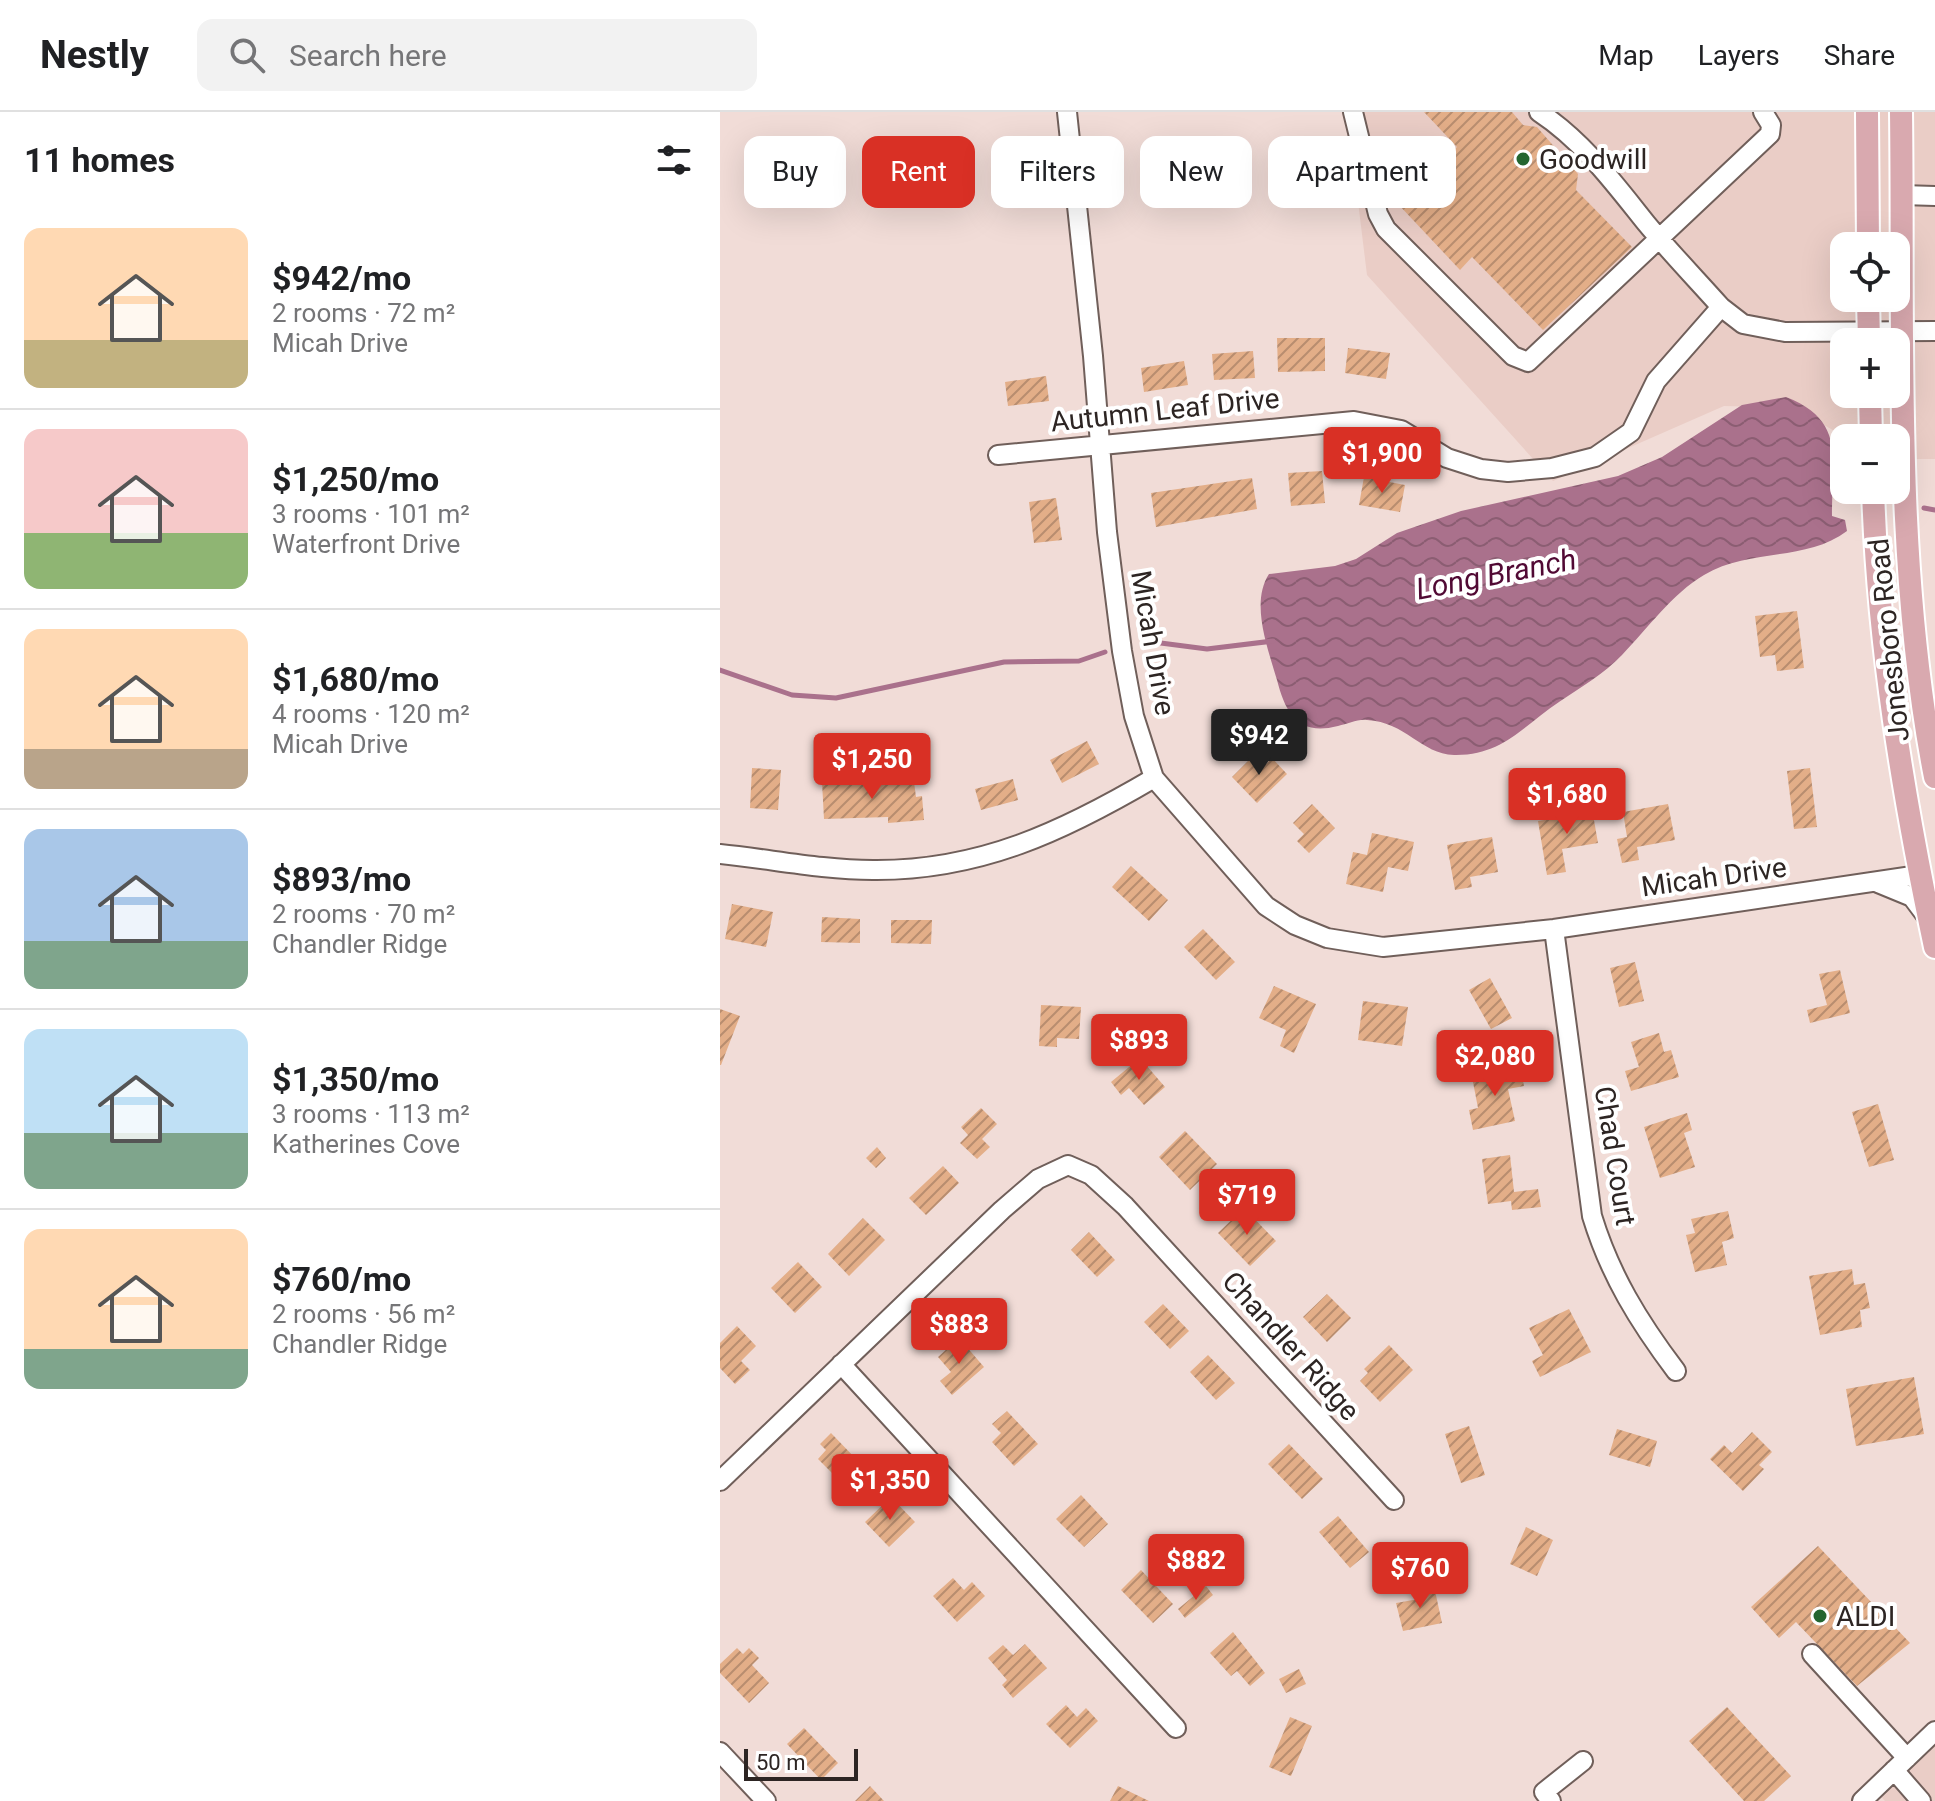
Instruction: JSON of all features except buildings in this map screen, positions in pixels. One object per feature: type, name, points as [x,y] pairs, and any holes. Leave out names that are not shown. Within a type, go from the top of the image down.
[{"type":"main road","points":[[1867,112],[1868,232]]},
{"type":"main road","name":"Jonesboro Road","points":[[1901,112],[1904,328]]},
{"type":"main road","name":"Jonesboro Road","points":[[1905,408],[1908,544],[1922,696],[1935,777]]},
{"type":"main road","name":"Jonesboro Road","points":[[1874,504],[1883,634],[1910,818],[1927,877],[1929,919],[1935,947]]},
{"type":"main road","points":[[1910,818],[1925,846],[1935,856]]},
{"type":"street","name":"Micah Drive","points":[[1067,112],[1122,651],[1134,716],[1154,778],[1266,906],[1295,925],[1327,938],[1383,947],[1554,929],[1871,882],[1927,877]]},
{"type":"street","points":[[1353,112],[1378,214],[1386,229],[1522,361],[1533,358],[1770,134],[1767,118],[1786,112]]},
{"type":"street","points":[[1539,112],[1560,126],[1622,189],[1660,239],[1721,307],[1743,324],[1785,332],[1830,334]]},
{"type":"street","points":[[1902,195],[1935,196]]},
{"type":"street","name":"Autumn Leaf Drive","points":[[998,455],[1306,423],[1354,421],[1401,430],[1447,458],[1481,469],[1508,472],[1552,468],[1595,457],[1631,432],[1656,381],[1721,307]]},
{"type":"street","points":[[1910,331],[1935,331]]},
{"type":"street","points":[[720,854],[872,870],[936,866],[1003,852],[1056,833],[1154,778]]},
{"type":"street","points":[[1871,882],[1891,885],[1912,897],[1929,919]]},
{"type":"street","name":"Chad Court","points":[[1554,929],[1592,1216],[1605,1260],[1638,1321],[1676,1371]]},
{"type":"street","name":"Chandler Ridge","points":[[720,1481],[1002,1210],[1038,1179],[1068,1165],[1091,1175],[1125,1206],[1394,1500]]},
{"type":"street","points":[[841,1364],[1176,1728]]},
{"type":"street","points":[[1812,1654],[1900,1764],[1921,1801]]},
{"type":"street","points":[[1862,1801],[1935,1731]]},
{"type":"street","points":[[720,1752],[766,1801]]},
{"type":"street","points":[[1551,1801],[1544,1792],[1583,1761]]},
{"type":"shaded area","points":[[1347,112],[1935,112],[1935,459],[1910,459],[1910,424],[1830,424],[1830,428],[1794,408],[1724,406],[1553,481],[1367,275],[1359,208],[1456,208],[1456,136],[1350,136]]},
{"type":"shaded area","points":[[1935,1722],[1935,1801],[1885,1801],[1870,1785]]},
{"type":"water","points":[[1786,397],[1819,418],[1830,438],[1832,516],[1845,520],[1847,531],[1814,547],[1740,561],[1704,575],[1671,602],[1608,668],[1512,738],[1486,750],[1471,754],[1442,753],[1381,722],[1363,720],[1313,728],[1296,720],[1290,713],[1262,626],[1261,598],[1269,574],[1335,566],[1356,559],[1397,533],[1461,511],[1618,476],[1662,457],[1742,405]]},
{"type":"waterway","name":"Long Branch","points":[[1924,508],[1935,510]]},
{"type":"waterway","name":"Long Branch","points":[[1153,642],[1207,649],[1273,641]]},
{"type":"waterway","name":"Long Branch","points":[[720,670],[792,695],[836,698],[1004,662],[1079,661],[1105,652]]},
{"type":"place","name":"Goodwill","points":[[1523,159]]},
{"type":"place","name":"ALDI","points":[[1820,1616]]}]
